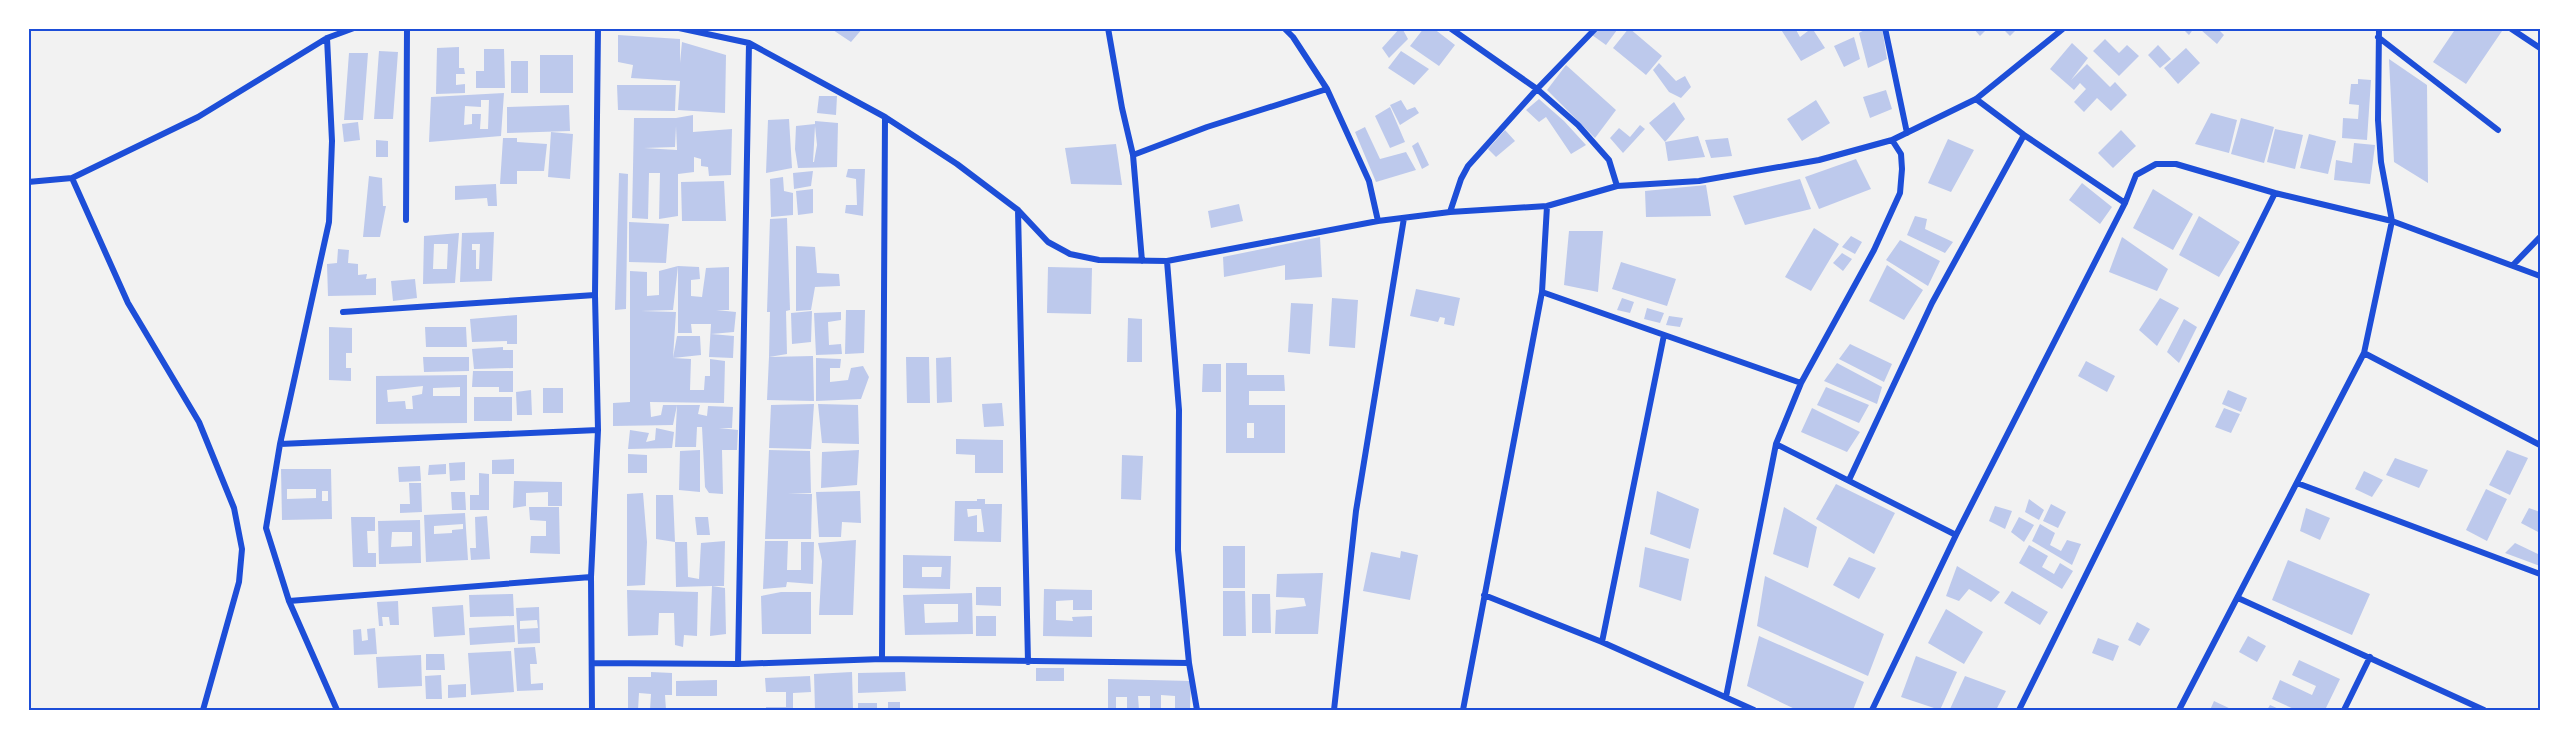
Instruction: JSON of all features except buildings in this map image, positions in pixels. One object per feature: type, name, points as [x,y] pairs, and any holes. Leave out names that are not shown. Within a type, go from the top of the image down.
[{"type":"street","points":[[28,182],[72,178],[198,117],[327,38],[354,28]]},
{"type":"street","points":[[406,220],[407,28]]},
{"type":"street","points":[[592,711],[591,577],[598,430],[595,295],[598,28]]},
{"type":"street","points":[[679,28],[749,43],[885,117],[957,164],[1018,210],[1048,242],[1070,254],[1099,260],[1142,261],[1167,261],[1378,221],[1450,212],[1547,206],[1617,186],[1710,179],[1819,160],[1892,140],[1976,99],[2064,28]]},
{"type":"street","points":[[1108,28],[1122,108],[1133,154],[1142,261]]},
{"type":"street","points":[[1284,28],[1293,37],[1327,89],[1369,181],[1378,221]]},
{"type":"street","points":[[1450,28],[1537,89],[1578,125],[1609,160],[1617,186]]},
{"type":"street","points":[[1450,212],[1468,166],[1596,28]]},
{"type":"street","points":[[1885,28],[1907,133]]},
{"type":"street","points":[[2179,711],[2364,353],[2392,222],[2381,162],[2379,28]]},
{"type":"street","points":[[2510,28],[2541,48]]},
{"type":"street","points":[[2379,37],[2498,130]]},
{"type":"street","points":[[327,38],[332,141],[329,222],[280,444],[266,528],[289,601],[337,711]]},
{"type":"street","points":[[738,664],[749,43]]},
{"type":"street","points":[[1133,154],[1207,127],[1327,89]]},
{"type":"street","points":[[1976,99],[2024,135],[2125,203]]},
{"type":"street","points":[[882,660],[885,117]]},
{"type":"street","points":[[1849,480],[1932,303],[2024,135]]},
{"type":"street","points":[[1726,697],[1776,444],[1801,383],[1874,250],[1900,193],[1901,154],[1892,140]]},
{"type":"street","points":[[1872,711],[1956,535],[2125,203],[2136,175],[2156,164],[2176,164],[2275,193],[2392,222],[2541,276]]},
{"type":"street","points":[[72,178],[128,303],[199,422],[234,508],[242,549],[239,582],[203,711]]},
{"type":"street","points":[[2019,711],[2275,193]]},
{"type":"street","points":[[1463,711],[1542,292],[1547,206]]},
{"type":"street","points":[[1018,210],[1028,662]]},
{"type":"street","points":[[1334,711],[1356,511],[1404,218]]},
{"type":"street","points":[[2513,265],[2541,237]]},
{"type":"street","points":[[1167,261],[1179,410],[1178,550],[1189,663],[1197,711]]},
{"type":"street","points":[[1542,292],[1801,383]]},
{"type":"street","points":[[343,312],[595,295]]},
{"type":"street","points":[[1602,642],[1664,335]]},
{"type":"street","points":[[2364,353],[2541,445]]},
{"type":"street","points":[[280,444],[598,430]]},
{"type":"street","points":[[1776,444],[1956,535]]},
{"type":"street","points":[[2297,483],[2541,574]]},
{"type":"street","points":[[289,601],[591,577]]},
{"type":"street","points":[[1484,595],[1602,642],[1754,711]]},
{"type":"street","points":[[2238,598],[2484,711]]},
{"type":"street","points":[[2344,711],[2370,657]]},
{"type":"street","points":[[592,663],[738,664],[882,660],[1189,663]]}]
